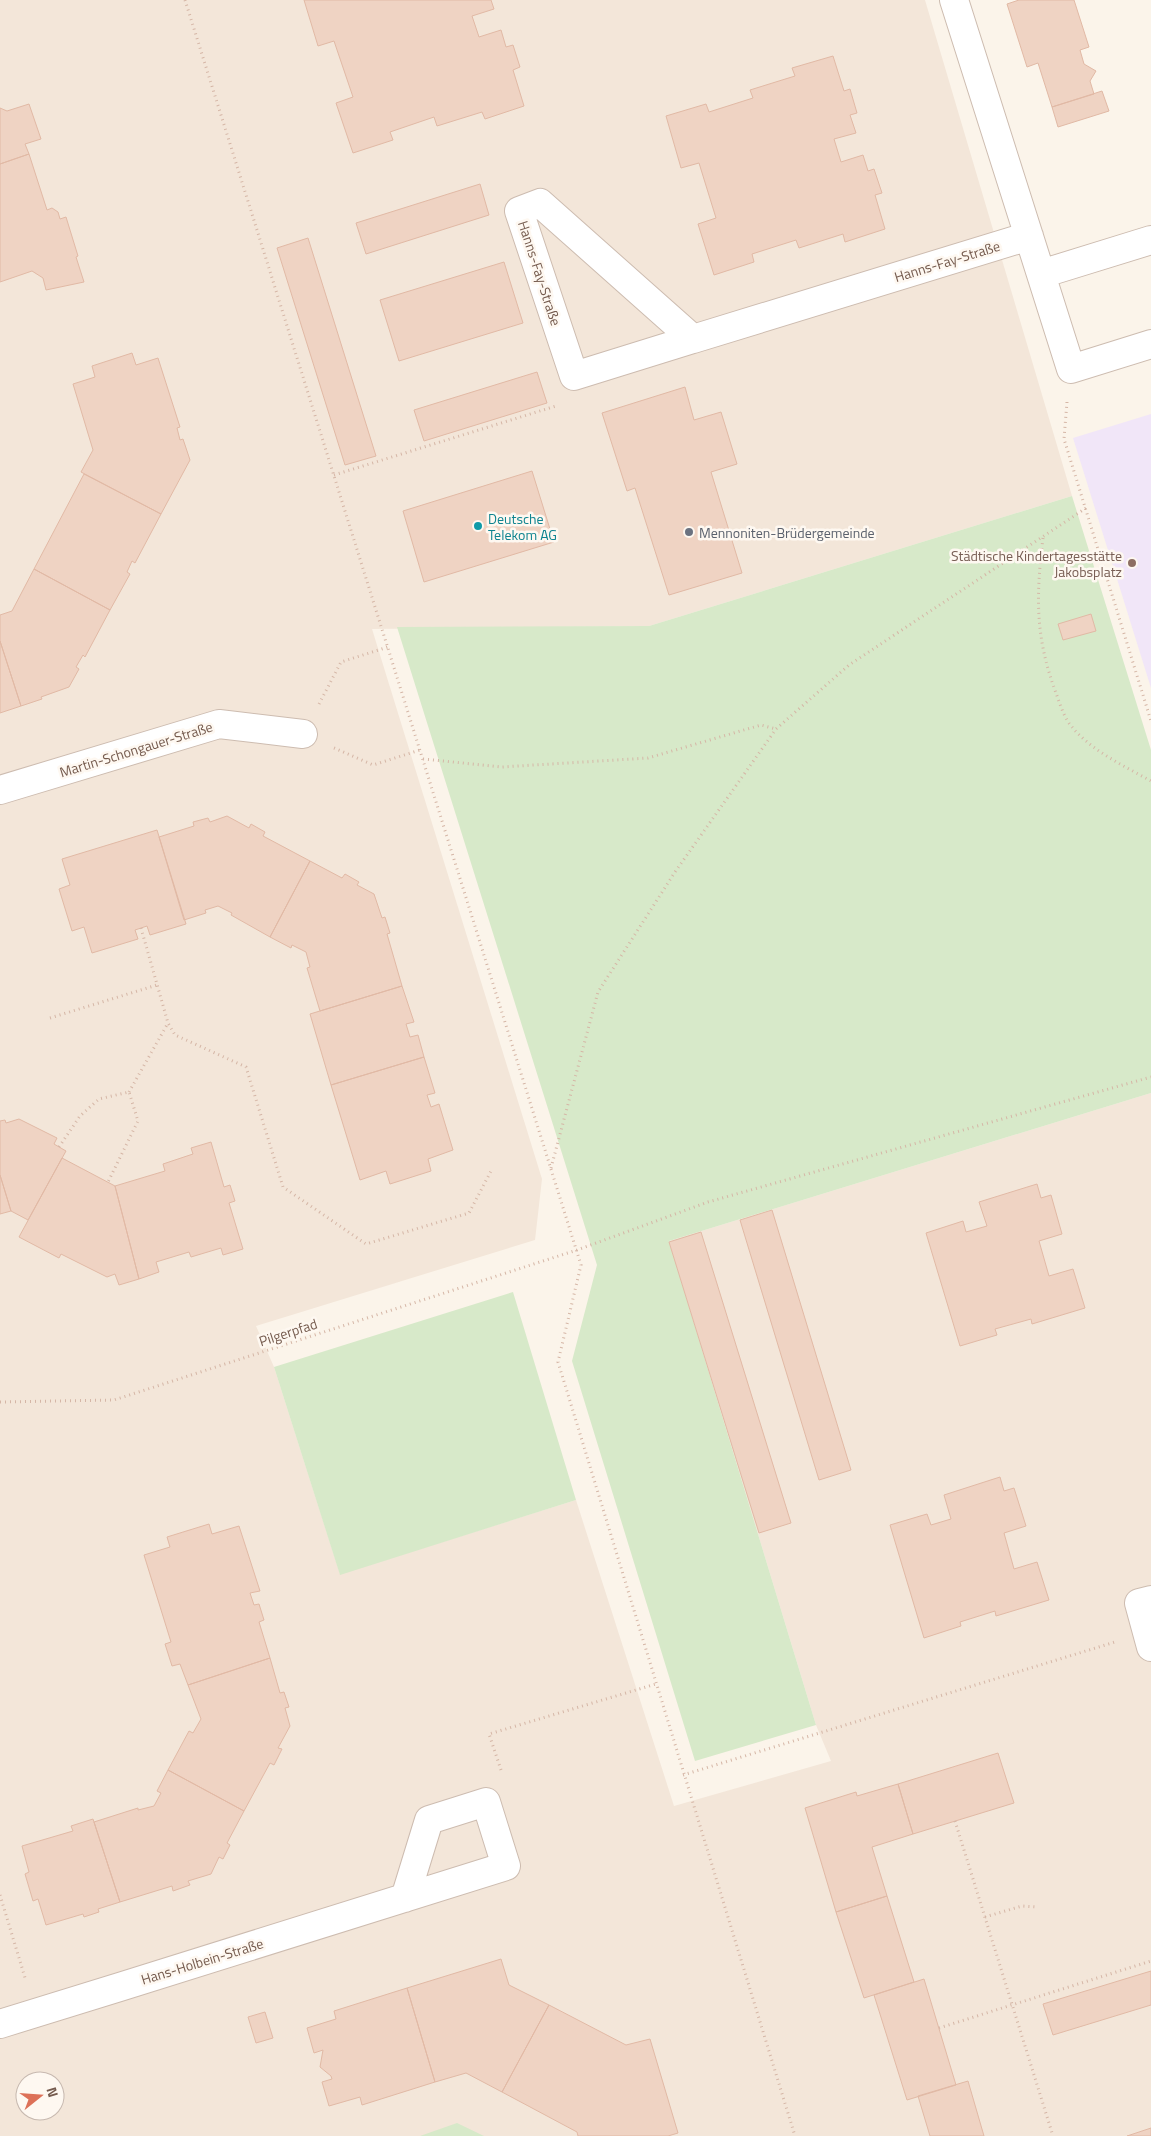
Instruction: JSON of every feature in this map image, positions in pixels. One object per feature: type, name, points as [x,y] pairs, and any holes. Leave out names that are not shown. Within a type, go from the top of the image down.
[{"type":"street","points":[[954,0],[1071,369],[1151,344]]},
{"type":"street","name":"Hanns-Fay-Straße","points":[[693,339],[540,203],[519,210],[574,376],[1029,236]]},
{"type":"street","points":[[1041,274],[1151,240]]},
{"type":"street","name":"Martin-Schongauer-Straße","points":[[0,790],[219,724],[303,734]]},
{"type":"street","points":[[1149,1640],[1139,1604],[1151,1600]]},
{"type":"street","name":"Hans-Holbein-Straße","points":[[0,2024],[405,1898]]},
{"type":"path","points":[[185,0],[582,1265],[558,1362],[795,2136]]},
{"type":"path","points":[[1071,369],[1064,439],[1151,721]]},
{"type":"path","points":[[334,475],[565,403],[574,376]]},
{"type":"path","points":[[551,1169],[598,992],[675,872],[776,729],[849,665],[1086,508]]},
{"type":"path","points":[[1043,537],[1037,584],[1039,626],[1048,672],[1061,706],[1071,727],[1096,748],[1151,781]]},
{"type":"path","points":[[388,647],[341,662],[303,734],[373,765],[420,750]]},
{"type":"path","points":[[423,759],[502,767],[648,758],[761,725],[776,729]]},
{"type":"path","points":[[141,928],[168,1023],[174,1035],[246,1067],[283,1187],[366,1244],[469,1213],[491,1171]]},
{"type":"path","points":[[50,1018],[157,985]]},
{"type":"path","points":[[108,1182],[138,1121],[129,1092],[168,1023]]},
{"type":"path","name":"Pilgerpfad","points":[[0,1402],[114,1400],[577,1250],[708,1202],[1151,1076]]},
{"type":"path","points":[[59,1146],[80,1116],[99,1099],[129,1092]]},
{"type":"path","points":[[683,1775],[1149,1640]]},
{"type":"path","points":[[502,1774],[489,1734],[656,1684]]},
{"type":"path","points":[[955,1821],[1053,2136]]},
{"type":"path","points":[[0,1895],[36,2013]]},
{"type":"path","points":[[985,1917],[1022,1906],[1037,1907]]},
{"type":"path","points":[[939,2028],[1151,1961]]},
{"type":"shaded area","points":[[0,0],[925,0],[1072,496],[649,626],[372,629],[542,1179],[535,1240],[256,1326],[274,1367],[340,1574],[576,1500],[674,1806],[831,1761],[816,1725],[669,1241],[1151,1093],[1151,2136],[0,2136]]},
{"type":"shaded area","name":"Städtische Kindertagesstätte Jakobsplatz","points":[[1151,414],[1151,688],[1073,438]]},
{"type":"green space","points":[[1072,496],[1151,750],[1151,1093],[669,1241],[816,1725],[695,1761],[572,1361],[597,1265],[397,627],[649,626]]},
{"type":"green space","points":[[513,1292],[576,1500],[340,1575],[274,1367]]},
{"type":"green space","points":[[457,2123],[484,2136],[420,2136]]},
{"type":"building","points":[[304,0],[491,0],[494,9],[472,16],[479,37],[501,30],[506,47],[513,45],[520,67],[513,70],[524,106],[485,119],[482,112],[437,126],[434,117],[390,132],[393,140],[353,153],[336,103],[353,97],[334,41],[318,46]]},
{"type":"building","points":[[1019,0],[1074,0],[1089,47],[1080,50],[1084,64],[1096,71],[1090,81],[1094,94],[1052,107],[1038,63],[1027,67],[1007,4]]},
{"type":"building","points":[[833,56],[844,91],[850,89],[857,113],[850,115],[856,133],[834,139],[841,162],[863,155],[868,171],[874,169],[882,193],[875,195],[885,229],[845,242],[843,234],[799,248],[796,240],[752,254],[754,262],[714,275],[698,224],[716,218],[699,163],[681,168],[666,116],[706,104],[709,112],[753,98],[750,90],[795,76],[792,68]]},
{"type":"building","points":[[1102,91],[1109,111],[1058,127],[1052,107]]},
{"type":"building","points":[[29,104],[41,139],[25,144],[29,154],[0,164],[0,108],[7,111]]},
{"type":"building","points":[[29,154],[47,210],[52,208],[58,212],[60,219],[66,217],[84,282],[46,290],[43,278],[32,271],[0,282],[0,164]]},
{"type":"building","points":[[480,184],[489,215],[366,254],[356,223]]},
{"type":"building","points":[[308,238],[376,456],[345,465],[277,248]]},
{"type":"building","points":[[504,262],[523,323],[399,361],[380,300]]},
{"type":"building","points":[[132,353],[136,365],[158,358],[180,427],[177,428],[180,440],[183,439],[190,460],[161,514],[81,472],[93,450],[73,384],[95,377],[92,366]]},
{"type":"building","points":[[537,372],[547,403],[424,441],[414,410]]},
{"type":"building","name":"Mennoniten-Brüdergemeinde","points":[[685,387],[694,420],[721,412],[737,464],[711,472],[742,573],[669,595],[635,488],[627,491],[602,413]]},
{"type":"building","name":"Deutsche Telekom AG","points":[[532,471],[554,542],[424,582],[403,511]]},
{"type":"building","points":[[84,474],[161,514],[135,563],[132,561],[127,572],[130,574],[110,610],[34,569]]},
{"type":"building","points":[[34,569],[110,610],[85,657],[83,655],[76,667],[79,669],[69,687],[21,706],[0,641],[0,615],[12,611]]},
{"type":"building","points":[[1091,614],[1096,631],[1063,640],[1058,624]]},
{"type":"building","points":[[0,641],[21,706],[0,713]]},
{"type":"building","points":[[227,816],[249,828],[251,824],[265,832],[263,836],[310,861],[270,937],[218,906],[205,910],[206,913],[184,920],[159,837],[194,826],[193,822],[208,818],[210,822]]},
{"type":"building","points":[[157,830],[186,924],[150,935],[147,926],[135,930],[138,939],[92,953],[84,927],[72,931],[59,889],[70,885],[62,859]]},
{"type":"building","points":[[310,861],[342,878],[345,874],[359,882],[357,885],[374,894],[382,918],[385,917],[390,933],[387,934],[402,986],[320,1011],[307,968],[310,967],[306,952],[292,945],[291,948],[270,937]]},
{"type":"building","points":[[402,986],[414,1022],[406,1024],[410,1037],[418,1035],[424,1057],[331,1085],[310,1014]]},
{"type":"building","points":[[424,1057],[435,1093],[427,1095],[431,1107],[439,1104],[453,1150],[428,1159],[431,1171],[390,1184],[386,1171],[360,1180],[331,1085]]},
{"type":"building","points":[[19,1119],[57,1138],[54,1144],[66,1151],[28,1220],[11,1211],[0,1175],[0,1121],[5,1120],[6,1123]]},
{"type":"building","points":[[211,1142],[224,1187],[230,1185],[235,1201],[229,1203],[243,1249],[223,1255],[221,1248],[191,1257],[189,1252],[156,1262],[159,1272],[139,1279],[115,1186],[165,1171],[163,1164],[193,1154],[191,1148]]},
{"type":"building","points":[[62,1158],[115,1186],[139,1279],[119,1285],[115,1274],[107,1277],[61,1254],[59,1258],[19,1237]]},
{"type":"building","points":[[0,1175],[11,1211],[0,1214]]},
{"type":"building","points":[[1037,1184],[1041,1198],[1051,1195],[1062,1234],[1039,1241],[1049,1276],[1073,1269],[1085,1308],[1032,1324],[1031,1319],[995,1329],[997,1335],[960,1346],[926,1233],[963,1221],[966,1232],[987,1226],[979,1202]]},
{"type":"building","points":[[772,1210],[851,1470],[819,1480],[740,1220]]},
{"type":"building","points":[[701,1232],[791,1523],[759,1533],[669,1242]]},
{"type":"building","points":[[1000,1477],[1004,1491],[1014,1488],[1026,1526],[1004,1533],[1014,1569],[1037,1562],[1049,1600],[996,1616],[995,1611],[960,1622],[961,1626],[924,1638],[890,1525],[927,1514],[931,1525],[951,1519],[944,1495]]},
{"type":"building","points":[[209,1524],[212,1534],[239,1526],[260,1591],[250,1593],[254,1605],[259,1604],[264,1620],[259,1622],[270,1658],[188,1685],[180,1664],[172,1666],[165,1644],[171,1642],[144,1555],[170,1547],[167,1537]]},
{"type":"building","points":[[270,1658],[280,1693],[284,1692],[289,1707],[285,1708],[290,1726],[278,1748],[282,1749],[274,1765],[270,1763],[244,1811],[168,1770],[189,1731],[193,1733],[201,1719],[188,1685]]},
{"type":"building","points":[[998,1753],[1014,1803],[913,1834],[898,1784]]},
{"type":"building","points":[[168,1770],[244,1811],[227,1843],[230,1845],[223,1859],[219,1857],[211,1874],[188,1881],[190,1885],[173,1891],[172,1886],[120,1902],[94,1822],[138,1808],[138,1810],[154,1806],[161,1793],[157,1791]]},
{"type":"building","points":[[898,1784],[913,1834],[872,1847],[887,1896],[836,1912],[805,1808],[856,1792],[857,1796]]},
{"type":"building","points":[[93,1819],[120,1902],[98,1909],[99,1912],[84,1917],[83,1914],[46,1925],[38,1899],[33,1901],[25,1874],[29,1872],[22,1846],[73,1831],[71,1826]]},
{"type":"building","points":[[887,1896],[914,1982],[864,1998],[836,1912]]},
{"type":"building","points":[[501,1959],[509,1985],[549,2005],[502,2092],[466,2073],[435,2082],[407,1988]]},
{"type":"building","points":[[1151,1971],[1151,2005],[1053,2035],[1043,2004]]},
{"type":"building","points":[[924,1979],[956,2085],[907,2100],[874,1995]]},
{"type":"building","points":[[407,1988],[435,2082],[362,2105],[360,2097],[329,2106],[322,2082],[332,2079],[320,2067],[323,2050],[314,2053],[307,2028],[336,2019],[334,2011]]},
{"type":"building","points":[[549,2005],[626,2045],[650,2039],[678,2133],[668,2136],[578,2136],[577,2132],[502,2092]]},
{"type":"building","points":[[265,2012],[273,2038],[256,2043],[248,2017]]},
{"type":"building","points":[[968,2081],[984,2136],[930,2136],[918,2096]]},
{"type":"building","points":[[1151,2128],[1151,2136],[1127,2136]]},
{"type":"place","name":"Deutsche Telekom AG","points":[[478,526]]},
{"type":"place","name":"Mennoniten-Brüdergemeinde","points":[[689,532]]},
{"type":"place","name":"Städtische Kindertagesstätte Jakobsplatz","points":[[1132,563]]}]
